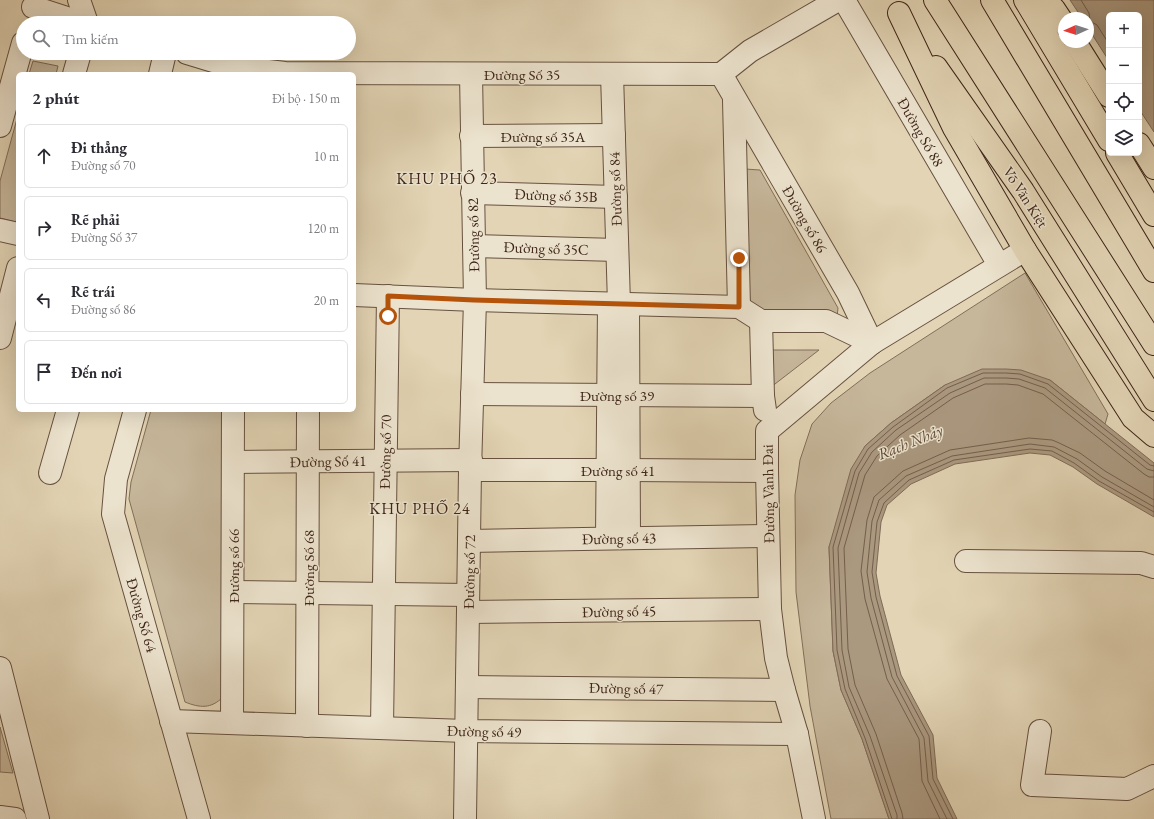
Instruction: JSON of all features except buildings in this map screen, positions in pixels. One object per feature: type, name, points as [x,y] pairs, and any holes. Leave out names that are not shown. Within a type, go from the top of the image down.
[{"type":"main road","name":"Võ Văn Kiệt","points":[[935,0],[1154,344]]},
{"type":"main road","points":[[992,0],[1154,271]]},
{"type":"main road","points":[[1025,0],[1106,135]]},
{"type":"main road","points":[[1045,0],[1058,15]]},
{"type":"main road","name":"Võ Văn Kiệt","points":[[894,7],[1023,191],[1154,400]]},
{"type":"main road","points":[[894,7],[954,128],[1024,250],[1134,418],[1154,436]]},
{"type":"main road","points":[[1079,48],[1106,91]]},
{"type":"main road","points":[[1142,149],[1154,168]]},
{"type":"main road","points":[[1119,156],[1154,215]]},
{"type":"street","points":[[79,0],[85,16]]},
{"type":"street","points":[[721,74],[750,51],[838,0]]},
{"type":"street","name":"Đường Số 88","points":[[844,0],[999,265]]},
{"type":"street","points":[[34,10],[56,16]]},
{"type":"street","points":[[0,126],[18,60]]},
{"type":"street","points":[[75,72],[78,60]]},
{"type":"street","points":[[160,72],[163,60]]},
{"type":"street","name":"Đường Số 35","points":[[204,60],[232,72]]},
{"type":"street","name":"Đường Số 35","points":[[356,74],[721,74]]},
{"type":"street","name":"Đường số 82","points":[[471,74],[474,300]]},
{"type":"street","name":"Đường số 84","points":[[612,74],[619,304],[618,470],[629,538]]},
{"type":"street","name":"Đường số 86","points":[[721,74],[848,293],[872,343]]},
{"type":"street","name":"Đường số 86","points":[[734,98],[739,307]]},
{"type":"street","name":"Đường số 35A","points":[[471,136],[614,135]]},
{"type":"street","name":"Đường số 35B","points":[[472,193],[616,198]]},
{"type":"street","points":[[0,230],[16,234]]},
{"type":"street","name":"Đường số 35C","points":[[474,246],[617,250]]},
{"type":"street","name":"Đường Vành Đai","points":[[814,819],[797,734],[776,658],[770,609],[767,431],[872,343],[1024,250]]},
{"type":"street","points":[[0,338],[16,276]]},
{"type":"street","points":[[356,294],[474,300],[739,307],[761,321],[826,320],[872,343]]},
{"type":"street","name":"Đường số 70","points":[[382,728],[388,296]]},
{"type":"street","name":"Đường số 72","points":[[465,819],[474,300]]},
{"type":"street","points":[[761,321],[763,396],[767,431]]},
{"type":"street","name":"Đường số 39","points":[[472,394],[763,396]]},
{"type":"street","points":[[50,473],[67,412]]},
{"type":"street","name":"Đường Số 64","points":[[134,412],[116,479],[113,514],[199,819]]},
{"type":"street","name":"Đường số 66","points":[[232,723],[233,412]]},
{"type":"street","name":"Đường Số 68","points":[[307,726],[308,412]]},
{"type":"street","name":"Đường Số 41","points":[[233,462],[385,460],[470,465]]},
{"type":"street","name":"Đường số 41","points":[[470,465],[618,470],[767,471]]},
{"type":"street","name":"Đường số 84","points":[[607,538],[618,470]]},
{"type":"street","name":"Đường số 43","points":[[469,541],[768,536]]},
{"type":"street","points":[[966,561],[1141,563],[1154,567]]},
{"type":"street","name":"Đường số 45","points":[[233,592],[383,594],[468,603],[770,609]]},
{"type":"street","points":[[0,668],[38,819]]},
{"type":"street","name":"Đường số 47","points":[[467,687],[784,690]]},
{"type":"street","name":"Đường số 49","points":[[171,721],[466,731],[797,734]]},
{"type":"street","points":[[1040,731],[1032,786],[1128,789],[1154,776]]},
{"type":"street","points":[[0,817],[15,819]]},
{"type":"shaded area","points":[[33,61],[58,66],[56,72],[30,72]]},
{"type":"shaded area","points":[[16,122],[16,222],[0,218],[0,181]]},
{"type":"shaded area","points":[[745,169],[760,170],[838,308],[837,317],[745,309]]},
{"type":"shaded area","points":[[1025,273],[1108,414],[1105,424],[1050,380],[945,385],[891,423],[865,446],[829,547],[833,651],[841,690],[862,739],[889,819],[831,819],[810,706],[796,592],[795,495],[800,460],[812,424],[831,403],[870,373]]},
{"type":"shaded area","points":[[761,350],[819,350],[762,394]]},
{"type":"shaded area","points":[[150,412],[227,412],[223,697],[214,704],[200,706],[185,702],[129,499],[131,482]]},
{"type":"shaded area","points":[[0,727],[13,773],[0,772]]},
{"type":"water","points":[[1070,0],[1154,0],[1154,132],[1142,114],[1142,12],[1106,12],[1106,56],[1094,37],[1094,12],[1078,12]]},
{"type":"water","name":"Rạch Nhảy","points":[[982,369],[1021,370],[1050,380],[1154,463],[1154,517],[1097,484],[1073,467],[1050,455],[1030,453],[955,464],[911,484],[887,505],[881,522],[876,573],[880,596],[901,675],[933,735],[937,778],[957,819],[889,819],[862,739],[841,690],[833,651],[829,547],[851,469],[865,446],[891,423],[945,385]]},
{"type":"district","name":"KHU PHỐ 23","points":[[447,178]]},
{"type":"district","name":"KHU PHỐ 24","points":[[420,508]]},
{"type":"route","points":[[388,316],[388,296],[628,305],[739,307],[739,258]]}]
